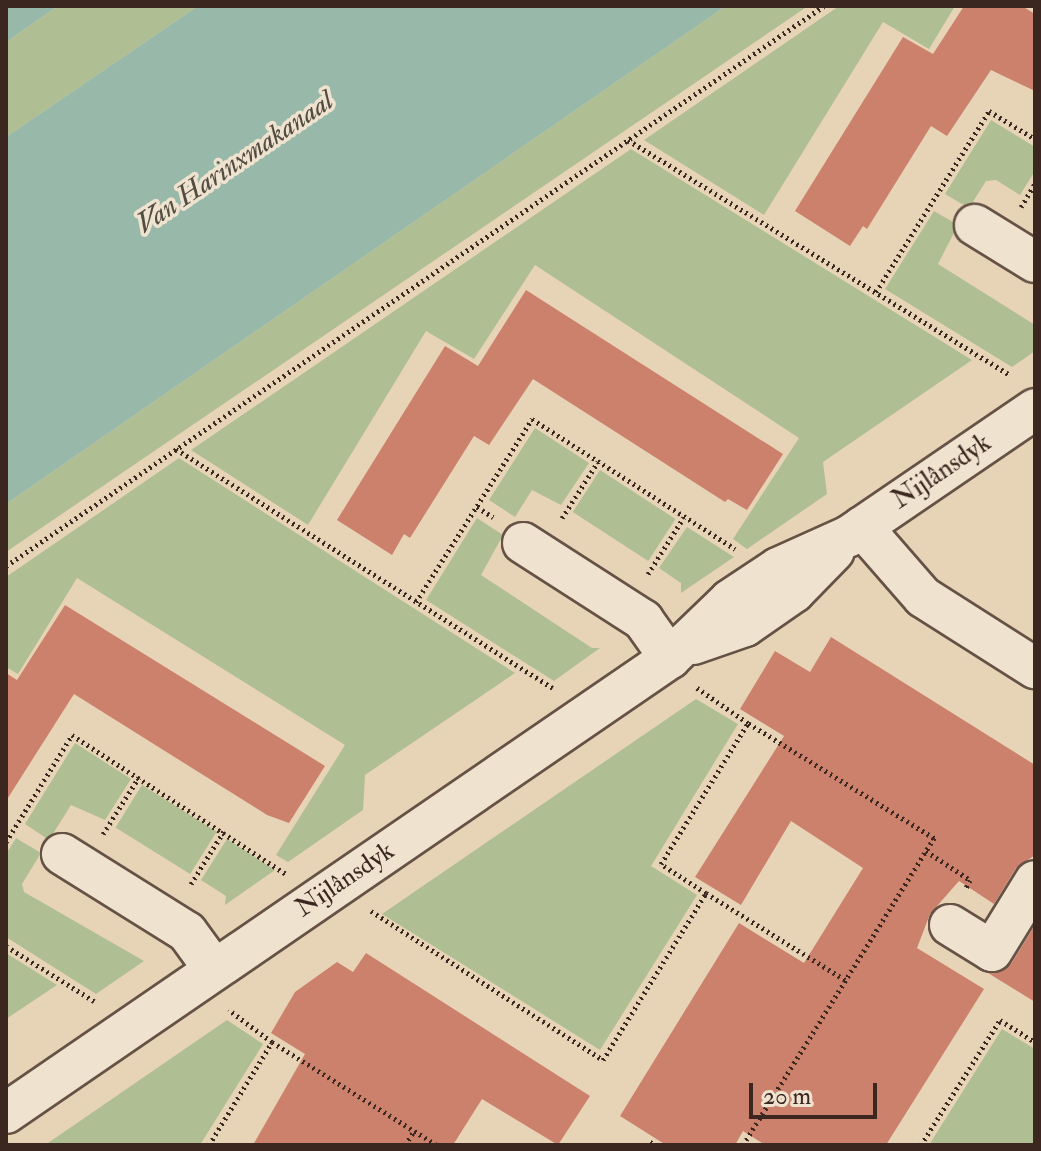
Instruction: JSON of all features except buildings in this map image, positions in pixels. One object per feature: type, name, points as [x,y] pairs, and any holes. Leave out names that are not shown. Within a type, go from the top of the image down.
[{"type":"street","points":[[975,225],[1035,262]]},
{"type":"street","name":"Nijlânsdyk","points":[[6,1113],[677,652],[730,600],[753,584],[856,532],[1025,393]]},
{"type":"street","points":[[856,532],[923,597],[1035,668]]},
{"type":"street","points":[[531,548],[643,620],[677,652]]},
{"type":"street","points":[[72,860],[187,932],[214,969]]},
{"type":"street","points":[[950,925],[992,951],[1035,881]]},
{"type":"path","points":[[6,566],[824,6]]},
{"type":"path","points":[[876,292],[989,111],[1035,139]]},
{"type":"path","points":[[628,140],[876,292],[1025,393]]},
{"type":"path","points":[[416,602],[532,419],[744,558]]},
{"type":"path","points":[[176,449],[556,691]]},
{"type":"path","points":[[531,548],[598,462]]},
{"type":"path","points":[[626,609],[684,517]]},
{"type":"path","points":[[696,687],[748,723],[934,838],[743,1145]]},
{"type":"path","points":[[748,723],[661,864],[845,980]]},
{"type":"path","points":[[6,842],[72,735],[287,874]]},
{"type":"path","points":[[72,860],[139,777]]},
{"type":"path","points":[[168,920],[224,831]]},
{"type":"path","points":[[370,910],[603,1060],[706,893]]},
{"type":"path","points":[[6,946],[98,1004]]},
{"type":"path","points":[[227,1008],[272,1042],[437,1145]]},
{"type":"path","points":[[921,1145],[1000,1020],[1035,1042]]},
{"type":"path","points":[[209,1145],[272,1042]]},
{"type":"path","points":[[405,1145],[414,1131]]},
{"type":"shaded area","points":[[58,6],[198,6],[6,137],[6,42]]},
{"type":"shaded area","points":[[726,6],[808,6],[6,552],[6,504]]},
{"type":"shaded area","points":[[839,6],[955,6],[929,49],[883,22],[764,215],[644,140]]},
{"type":"shaded area","points":[[991,120],[1035,147],[1035,171],[1020,195],[996,180],[986,181],[969,208],[945,194]]},
{"type":"shaded area","points":[[631,149],[972,360],[823,462],[827,494],[747,549],[733,539],[799,438],[535,265],[474,359],[426,331],[308,525],[191,450]]},
{"type":"shaded area","points":[[934,211],[958,225],[938,264],[1035,325],[1035,351],[1012,367],[885,289]]},
{"type":"shaded area","points":[[535,428],[589,463],[561,505],[532,490],[515,517],[489,500]]},
{"type":"shaded area","points":[[179,458],[515,673],[365,775],[363,810],[288,862],[276,855],[345,745],[77,578],[18,674],[6,667],[6,577]]},
{"type":"shaded area","points":[[600,470],[675,519],[648,561],[573,512]]},
{"type":"shaded area","points":[[477,518],[503,535],[481,575],[592,648],[600,648],[554,681],[426,600]]},
{"type":"shaded area","points":[[687,527],[734,557],[681,593],[681,583],[659,568]]},
{"type":"shaded area","points":[[696,699],[738,724],[651,866],[697,895],[600,1050],[382,914]]},
{"type":"shaded area","points":[[75,743],[131,779],[105,820],[71,805],[49,840],[25,824]]},
{"type":"shaded area","points":[[142,785],[217,832],[190,874],[116,827]]},
{"type":"shaded area","points":[[16,838],[41,853],[22,884],[24,892],[144,961],[96,994],[6,937],[6,854]]},
{"type":"shaded area","points":[[227,839],[275,870],[225,905],[226,896],[201,880]]},
{"type":"shaded area","points":[[6,953],[57,985],[6,1019]]},
{"type":"shaded area","points":[[227,1020],[263,1044],[200,1145],[45,1145]]},
{"type":"shaded area","points":[[1002,1029],[1035,1049],[1035,1145],[929,1145]]},
{"type":"water","points":[[6,6],[58,6],[6,42]]},
{"type":"water","name":"Van Harinxmakanaal","points":[[198,6],[726,6],[6,504],[6,137]]}]
